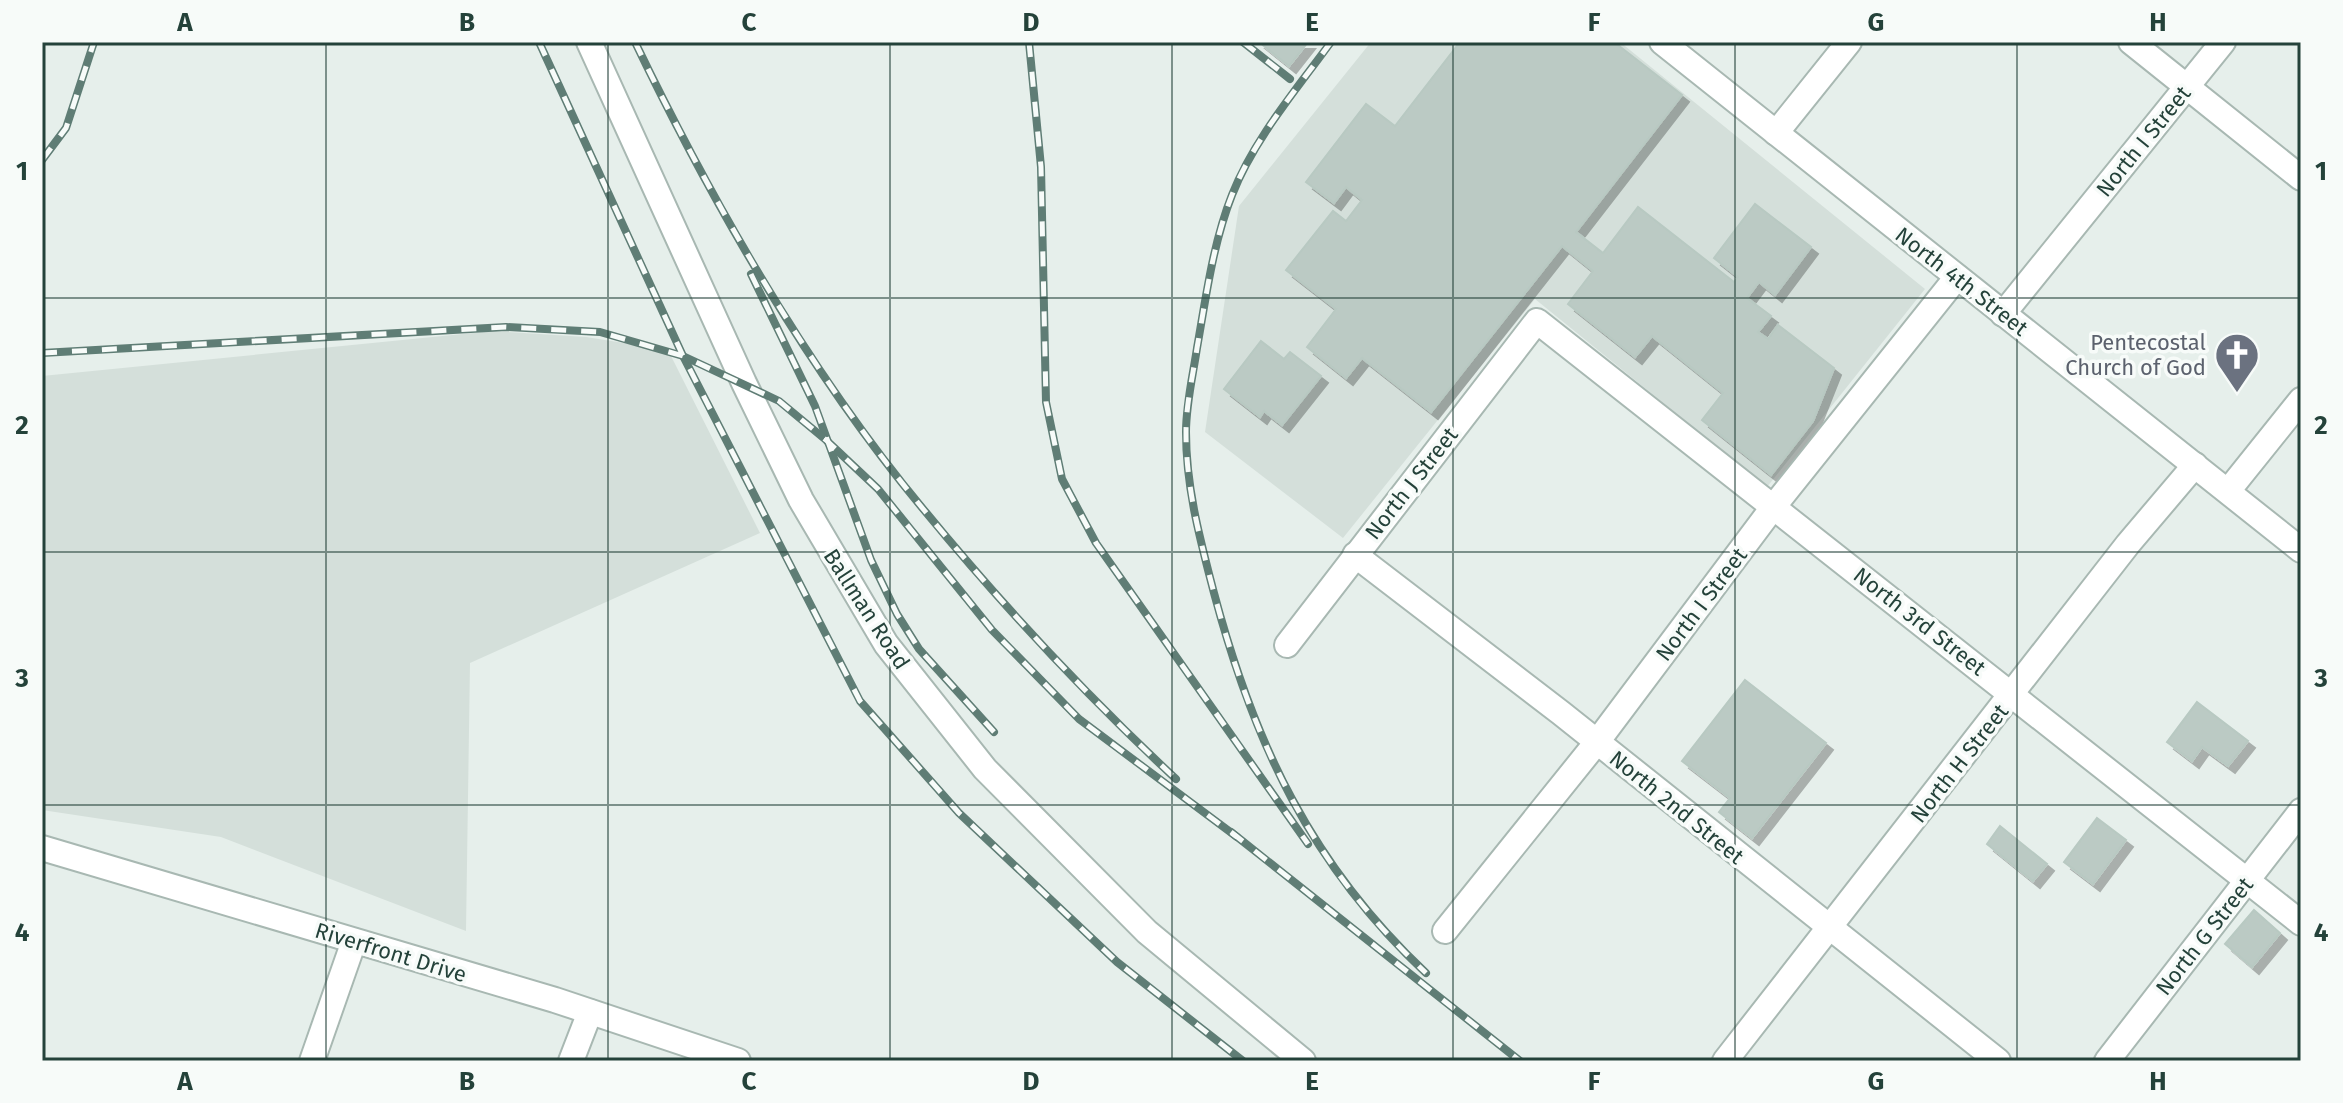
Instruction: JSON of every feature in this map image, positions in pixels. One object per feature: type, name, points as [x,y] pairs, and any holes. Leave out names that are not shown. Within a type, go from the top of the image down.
[{"type":"street","name":"Ballman Road","points":[[589,42],[744,383],[801,500],[886,644],[985,769],[1147,932],[1303,1061]]},
{"type":"street","name":"North 4th Street","points":[[1662,42],[2301,550]]},
{"type":"street","points":[[1776,133],[1849,42]]},
{"type":"street","points":[[2131,42],[2301,178]]},
{"type":"street","name":"North I Street","points":[[2003,314],[2223,42]]},
{"type":"street","name":"North I Street","points":[[1445,931],[1597,742],[1774,506],[1957,277]]},
{"type":"street","name":"North 3rd Street","points":[[1537,321],[2301,923]]},
{"type":"street","name":"North J Street","points":[[1287,645],[1537,321]]},
{"type":"street","points":[[2228,491],[2301,400]]},
{"type":"street","name":"North H Street","points":[[1725,1061],[2128,544],[2195,465]]},
{"type":"street","name":"North 2nd Street","points":[[1355,555],[1597,742],[1998,1061]]},
{"type":"street","name":"North G Street","points":[[2107,1061],[2301,811]]},
{"type":"street","name":"Riverfront Drive","points":[[42,848],[590,1012],[738,1061]]},
{"type":"street","points":[[312,1061],[354,941]]},
{"type":"street","points":[[571,1061],[590,1012]]},
{"type":"shaded area","points":[[1371,42],[1620,42],[1925,289],[1767,487],[1535,299],[1343,538],[1205,432],[1239,206]]},
{"type":"shaded area","points":[[493,331],[586,337],[668,350],[760,533],[470,663],[466,931],[221,837],[42,810],[42,376]]},
{"type":"building","points":[[1259,42],[1308,42],[1289,66]]},
{"type":"building","points":[[1460,42],[1614,42],[1682,95],[1576,232],[1603,253],[1638,207],[1734,282],[1738,277],[1714,258],[1755,204],[1811,247],[1775,295],[1759,282],[1747,298],[1771,316],[1758,332],[1768,339],[1778,325],[1834,368],[1813,421],[1771,475],[1702,420],[1723,393],[1652,336],[1635,357],[1568,304],[1593,271],[1562,246],[1431,412],[1362,358],[1346,378],[1307,347],[1336,309],[1286,270],[1333,211],[1346,221],[1362,200],[1346,187],[1334,203],[1306,182],[1366,104],[1395,126]]},
{"type":"building","points":[[1261,341],[1284,359],[1290,352],[1321,376],[1282,425],[1264,411],[1260,417],[1224,389]]},
{"type":"building","points":[[1745,680],[1826,743],[1752,838],[1719,812],[1730,798],[1682,761]]},
{"type":"building","points":[[2197,702],[2248,741],[2228,766],[2202,747],[2192,761],[2167,742]]},
{"type":"building","points":[[2097,818],[2126,840],[2093,884],[2064,862]]},
{"type":"building","points":[[2000,826],[2047,864],[2033,881],[1987,844]]},
{"type":"building","points":[[2254,910],[2280,933],[2252,967],[2225,944]]},
{"type":"railway","points":[[42,160],[66,128],[94,42]]},
{"type":"railway","points":[[539,42],[683,356],[860,701],[959,813],[1117,962],[1243,1061]]},
{"type":"railway","points":[[635,42],[697,163],[766,285],[842,402],[882,457],[1014,615],[1176,779]]},
{"type":"railway","points":[[1029,42],[1041,167],[1046,402],[1062,479],[1096,543],[1308,844]]},
{"type":"railway","points":[[1243,42],[1290,79]]},
{"type":"railway","points":[[1331,42],[1252,154],[1225,213],[1211,270],[1188,400],[1188,473],[1214,593],[1230,648],[1268,751],[1319,845],[1350,889],[1426,973]]},
{"type":"railway","points":[[751,274],[815,406],[871,560],[897,614],[919,649],[994,732]]},
{"type":"railway","points":[[42,353],[506,327],[600,332],[683,356],[779,401],[826,440],[878,489],[992,630],[1079,719],[1237,837]]},
{"type":"railway","points":[[1231,832],[1520,1061]]},
{"type":"place","name":"Pentecostal Church of God","points":[[2237,394]]}]
